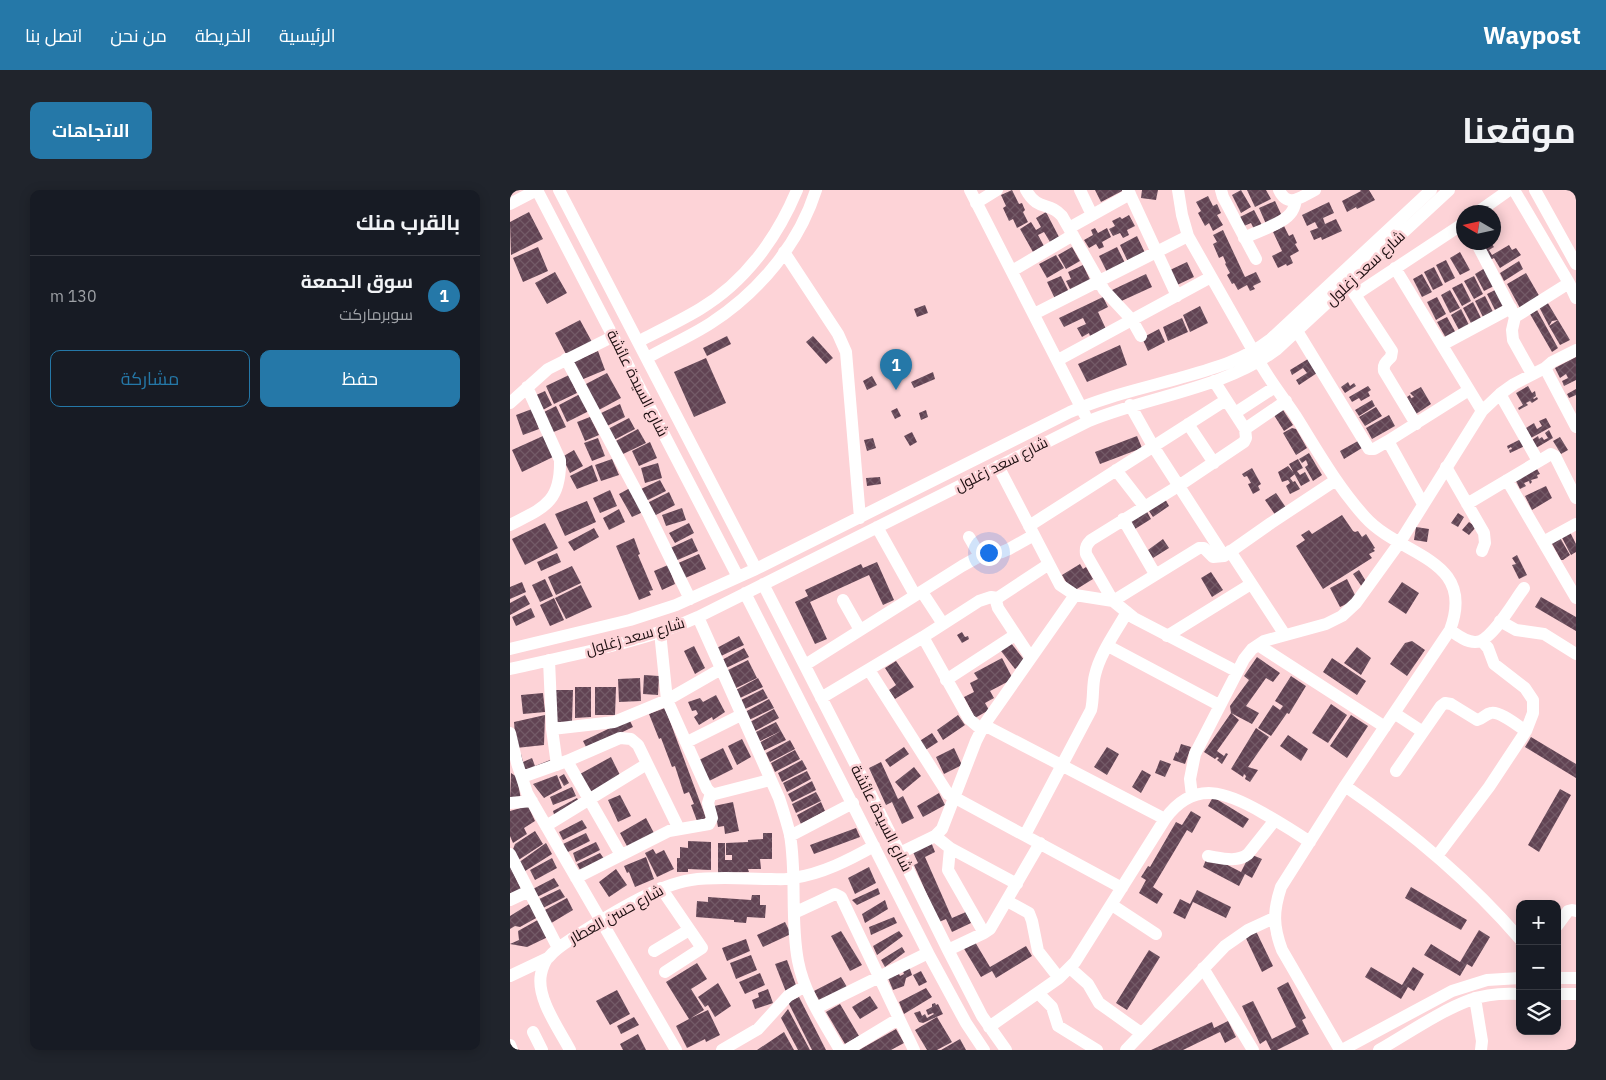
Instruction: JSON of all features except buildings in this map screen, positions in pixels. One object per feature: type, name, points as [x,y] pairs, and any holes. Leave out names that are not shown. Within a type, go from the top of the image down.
[{"type":"street","name":"شارع السيدة عائشة","points":[[537,190],[738,577]]},
{"type":"street","points":[[510,204],[537,190]]},
{"type":"street","name":"شارع السيدة عائشة","points":[[559,190],[756,569]]},
{"type":"street","points":[[639,342],[700,309],[742,275],[777,232],[797,190]]},
{"type":"street","points":[[647,358],[710,324],[733,308],[754,289],[784,252],[803,221],[816,190]]},
{"type":"street","points":[[970,190],[1088,421]]},
{"type":"street","points":[[976,203],[997,190]]},
{"type":"street","points":[[1026,190],[1038,205],[1057,210],[1071,231],[1098,281],[1111,299],[1132,320],[1141,336]]},
{"type":"street","points":[[1080,190],[1092,215]]},
{"type":"street","points":[[1178,190],[1188,236],[1256,356],[1336,480],[1368,520],[1382,532],[1445,571],[1453,585],[1457,600],[1456,615],[1450,630],[1345,786],[1281,887],[1276,902],[1274,918],[1276,934],[1282,950],[1341,1050],[1452,991],[1487,980],[1516,978]]},
{"type":"street","points":[[1221,190],[1256,260]]},
{"type":"street","points":[[1278,190],[1282,197],[1289,201],[1296,200],[1315,190]]},
{"type":"street","name":"شارع سعد زغلول","points":[[510,669],[636,640],[698,617],[1088,421],[1130,405],[1243,371],[1271,339],[1431,190]]},
{"type":"street","name":"شارع سعد زغلول","points":[[510,649],[660,611],[756,569],[1082,407],[1276,350],[1297,331],[1351,290],[1449,190]]},
{"type":"street","points":[[1488,205],[1509,190]]},
{"type":"street","points":[[1514,190],[1576,298]]},
{"type":"street","points":[[1535,190],[1576,264]]},
{"type":"street","points":[[1012,271],[1128,192],[1177,296]]},
{"type":"street","points":[[1244,238],[1285,219],[1291,214],[1296,200]]},
{"type":"street","points":[[1416,424],[1384,371],[1385,362],[1391,358],[1392,351],[1351,290],[1395,268],[1456,228]]},
{"type":"street","points":[[1034,314],[1188,236]]},
{"type":"street","points":[[570,254],[588,244]]},
{"type":"street","points":[[1480,250],[1513,312],[1513,340],[1532,374]]},
{"type":"street","points":[[784,252],[838,334],[846,352],[860,518]]},
{"type":"street","points":[[1395,268],[1482,411]]},
{"type":"street","points":[[1058,360],[1211,277]]},
{"type":"street","points":[[1442,345],[1569,283]]},
{"type":"street","points":[[1297,331],[1366,447],[1373,449],[1388,441],[1469,390]]},
{"type":"street","points":[[510,403],[548,369],[566,358],[614,336]]},
{"type":"street","points":[[1192,796],[1190,779],[1194,754],[1244,659],[1258,645],[1272,638],[1326,624],[1350,610],[1400,542],[1482,411],[1500,394],[1552,362],[1576,350]]},
{"type":"street","points":[[566,358],[649,515],[690,599]]},
{"type":"street","points":[[1544,368],[1576,427]]},
{"type":"street","points":[[1214,381],[1245,429],[1246,438],[1244,442],[1180,485],[1091,540],[1086,545],[1085,550],[1113,600],[1142,623],[1236,672]]},
{"type":"street","points":[[510,525],[544,507],[554,493],[560,472],[560,460],[527,387]]},
{"type":"street","points":[[1235,413],[1275,387]]},
{"type":"street","points":[[1500,394],[1538,461]]},
{"type":"street","points":[[650,408],[668,399]]},
{"type":"street","points":[[804,665],[980,556],[1002,552],[1116,470],[1226,400]]},
{"type":"street","points":[[1245,429],[1286,401]]},
{"type":"street","points":[[1130,405],[1153,446],[1285,634]]},
{"type":"street","points":[[1188,424],[1214,463]]},
{"type":"street","points":[[1388,441],[1423,504]]},
{"type":"street","points":[[1467,504],[1549,455],[1554,455],[1576,498]]},
{"type":"street","points":[[998,466],[1060,585],[1075,595],[1113,600],[1199,548],[1204,548],[1213,557],[1227,554],[1336,480]]},
{"type":"street","points":[[1446,467],[1484,533],[1486,543],[1482,551]]},
{"type":"street","points":[[1116,470],[1144,506]]},
{"type":"street","points":[[1507,480],[1575,595]]},
{"type":"street","points":[[1123,519],[1155,574]]},
{"type":"street","points":[[1543,542],[1576,524]]},
{"type":"street","points":[[877,527],[919,594],[943,624]]},
{"type":"street","points":[[969,537],[980,556]]},
{"type":"street","points":[[807,544],[814,558]]},
{"type":"street","points":[[1031,658],[996,605],[996,601],[1049,564]]},
{"type":"street","name":"شارع السيدة عائشة","points":[[763,584],[948,950],[989,1027],[1006,1050]]},
{"type":"street","points":[[1167,636],[1251,584]]},
{"type":"street","points":[[1450,630],[1473,643],[1482,641],[1490,634],[1524,588]]},
{"type":"street","name":"شارع السيدة عائشة","points":[[745,593],[928,953],[966,1023],[984,1050]]},
{"type":"street","points":[[900,853],[934,836],[945,824],[983,728],[1075,595]]},
{"type":"street","points":[[821,698],[984,598],[998,598]]},
{"type":"street","points":[[843,600],[860,630]]},
{"type":"street","points":[[1026,835],[1091,710],[1098,664],[1128,612]]},
{"type":"street","points":[[761,625],[779,614]]},
{"type":"street","points":[[698,617],[782,807],[790,836],[794,937],[798,962],[805,986],[840,1050]]},
{"type":"street","points":[[630,620],[636,640]]},
{"type":"street","points":[[1500,621],[1516,630],[1544,634],[1576,654]]},
{"type":"street","points":[[660,632],[667,700],[707,790],[716,794],[770,780]]},
{"type":"street","points":[[946,680],[1015,635]]},
{"type":"street","points":[[923,637],[969,719],[983,728],[1165,819]]},
{"type":"street","points":[[1437,856],[1489,787],[1526,731],[1534,713],[1533,700],[1525,688],[1494,664],[1488,648],[1482,641]]},
{"type":"street","points":[[1258,645],[1385,727]]},
{"type":"street","points":[[1108,646],[1219,705]]},
{"type":"street","points":[[550,660],[552,729],[562,763],[589,800],[621,855]]},
{"type":"street","points":[[552,729],[614,722],[667,700],[721,670]]},
{"type":"street","points":[[868,670],[943,788],[955,799],[1026,835],[1122,888]]},
{"type":"street","points":[[1396,770],[1441,706],[1447,703],[1477,720],[1487,714],[1498,713],[1526,731]]},
{"type":"street","points":[[1394,713],[1423,732]]},
{"type":"street","points":[[687,742],[741,716]]},
{"type":"street","points":[[510,733],[522,777],[532,801],[676,1050]]},
{"type":"street","points":[[522,777],[624,738],[631,739],[638,745],[679,829]]},
{"type":"street","points":[[546,826],[647,764]]},
{"type":"street","points":[[843,784],[860,775]]},
{"type":"street","points":[[1345,786],[1398,824],[1437,856],[1516,935]]},
{"type":"street","points":[[989,1027],[1059,978],[1070,968],[1112,905],[1165,819],[1181,801],[1205,792],[1219,793],[1232,797],[1275,820],[1310,842]]},
{"type":"street","points":[[576,878],[669,831],[709,824],[712,822],[708,803],[711,793]]},
{"type":"street","points":[[510,803],[532,801]]},
{"type":"street","points":[[790,836],[853,803]]},
{"type":"street","points":[[1208,856],[1233,859],[1244,858],[1275,820]]},
{"type":"street","points":[[934,836],[950,848],[1017,884]]},
{"type":"street","points":[[948,950],[984,933],[994,924],[1040,843]]},
{"type":"street","name":"شارع حسن العطار","points":[[570,1050],[547,1006],[541,990],[541,973],[548,958],[558,948],[600,920],[661,888],[693,879],[792,879],[848,860],[874,846]]},
{"type":"street","points":[[950,848],[948,870],[984,933]]},
{"type":"street","points":[[510,854],[558,948]]},
{"type":"street","points":[[661,888],[702,948],[665,972]]},
{"type":"street","points":[[510,900],[529,891]]},
{"type":"street","points":[[794,913],[835,894],[838,895],[914,1050]]},
{"type":"street","points":[[1007,901],[1029,913],[1038,951],[1059,978]]},
{"type":"street","points":[[1112,905],[1156,934]]},
{"type":"street","points":[[912,920],[929,911]]},
{"type":"street","points":[[1561,921],[1568,911],[1576,911]]},
{"type":"street","points":[[1128,1049],[1225,946],[1260,923],[1274,918]]},
{"type":"street","points":[[654,952],[689,930]]},
{"type":"street","points":[[816,1008],[928,953]]},
{"type":"street","points":[[510,976],[548,958]]},
{"type":"street","points":[[1070,968],[1088,984],[1099,1003],[1141,1034]]},
{"type":"street","points":[[1203,968],[1253,1050]]},
{"type":"street","points":[[1561,978],[1576,978]]},
{"type":"street","points":[[722,1050],[758,1029],[788,996],[805,986]]},
{"type":"street","points":[[1038,993],[1052,1007],[1058,1026],[1097,1050]]},
{"type":"street","points":[[1379,1050],[1453,1008],[1475,998],[1491,994],[1516,994]]},
{"type":"street","points":[[1561,994],[1576,994]]},
{"type":"street","points":[[1475,998],[1482,1041],[1481,1050]]},
{"type":"street","points":[[1407,1015],[1415,1029]]},
{"type":"street","points":[[847,1050],[898,1019]]},
{"type":"street","points":[[534,1032],[542,1050]]},
{"type":"street","points":[[510,1045],[512,1050]]},
{"type":"place","name":"سوق الجمعة","points":[[896,390]]}]
